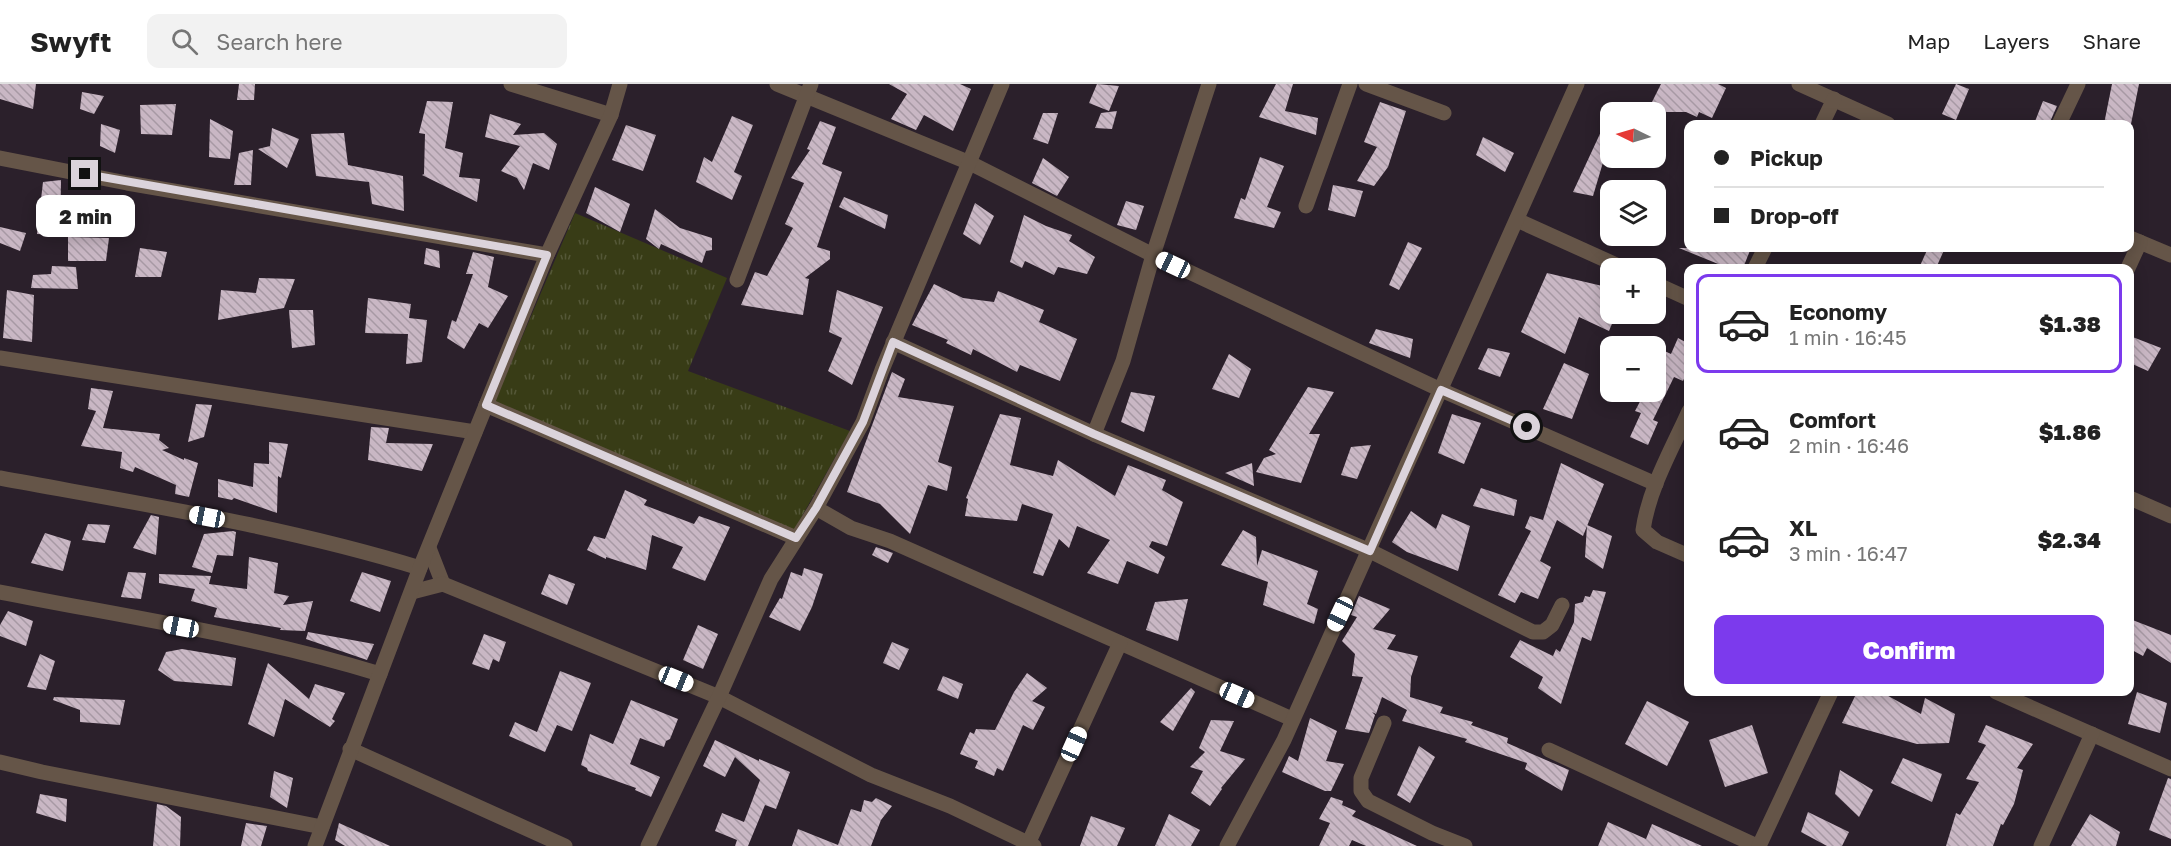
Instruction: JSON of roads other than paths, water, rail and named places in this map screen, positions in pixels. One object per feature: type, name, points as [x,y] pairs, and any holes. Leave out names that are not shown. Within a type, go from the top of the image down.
[{"type":"street","points":[[511,84],[611,115]]},
{"type":"street","points":[[315,846],[420,568],[547,255],[611,115],[620,84]]},
{"type":"street","points":[[777,84],[809,90],[970,164],[1153,255],[1441,390],[1656,484]]},
{"type":"street","points":[[648,846],[719,697],[771,579],[816,508],[863,422],[893,342],[1002,84]]},
{"type":"street","points":[[1094,434],[1123,360],[1153,255],[1209,84]]},
{"type":"street","points":[[1306,206],[1350,84]]},
{"type":"street","points":[[1366,84],[1444,113]]},
{"type":"street","points":[[1227,846],[1284,740],[1577,84]]},
{"type":"street","points":[[1799,84],[1879,120]]},
{"type":"street","points":[[2061,120],[2078,84]]},
{"type":"street","points":[[737,280],[809,90]]},
{"type":"street","points":[[1824,120],[1834,99]]},
{"type":"street","points":[[0,158],[128,183],[547,255]]},
{"type":"street","points":[[1517,220],[1601,258]]},
{"type":"street","points":[[2135,240],[2171,255]]},
{"type":"street","points":[[1666,289],[1684,297]]},
{"type":"street","points":[[893,342],[1094,434],[1370,551],[1533,632],[1543,632],[1552,625],[1562,605]]},
{"type":"street","points":[[0,358],[475,432]]},
{"type":"street","points":[[486,405],[796,538]]},
{"type":"street","points":[[1684,422],[1645,512],[1643,530],[1657,542],[1684,554]]},
{"type":"street","points":[[0,478],[299,535],[355,548],[420,568]]},
{"type":"street","points":[[2134,500],[2171,516]]},
{"type":"street","points":[[816,508],[850,528],[890,541],[1292,719]]},
{"type":"street","points":[[429,548],[443,584]]},
{"type":"street","points":[[411,592],[443,584],[719,697],[872,775],[950,806],[1030,845],[1120,644]]},
{"type":"street","points":[[0,592],[249,641],[335,660],[380,674]]},
{"type":"street","points":[[1549,750],[1758,846],[1829,696]]},
{"type":"street","points":[[2005,696],[2171,769]]},
{"type":"street","points":[[1384,723],[1361,778],[1361,791],[1368,801],[1429,839],[1465,846]]},
{"type":"street","points":[[2040,846],[2092,734]]},
{"type":"street","points":[[350,749],[565,846]]},
{"type":"street","points":[[0,762],[322,827]]}]
